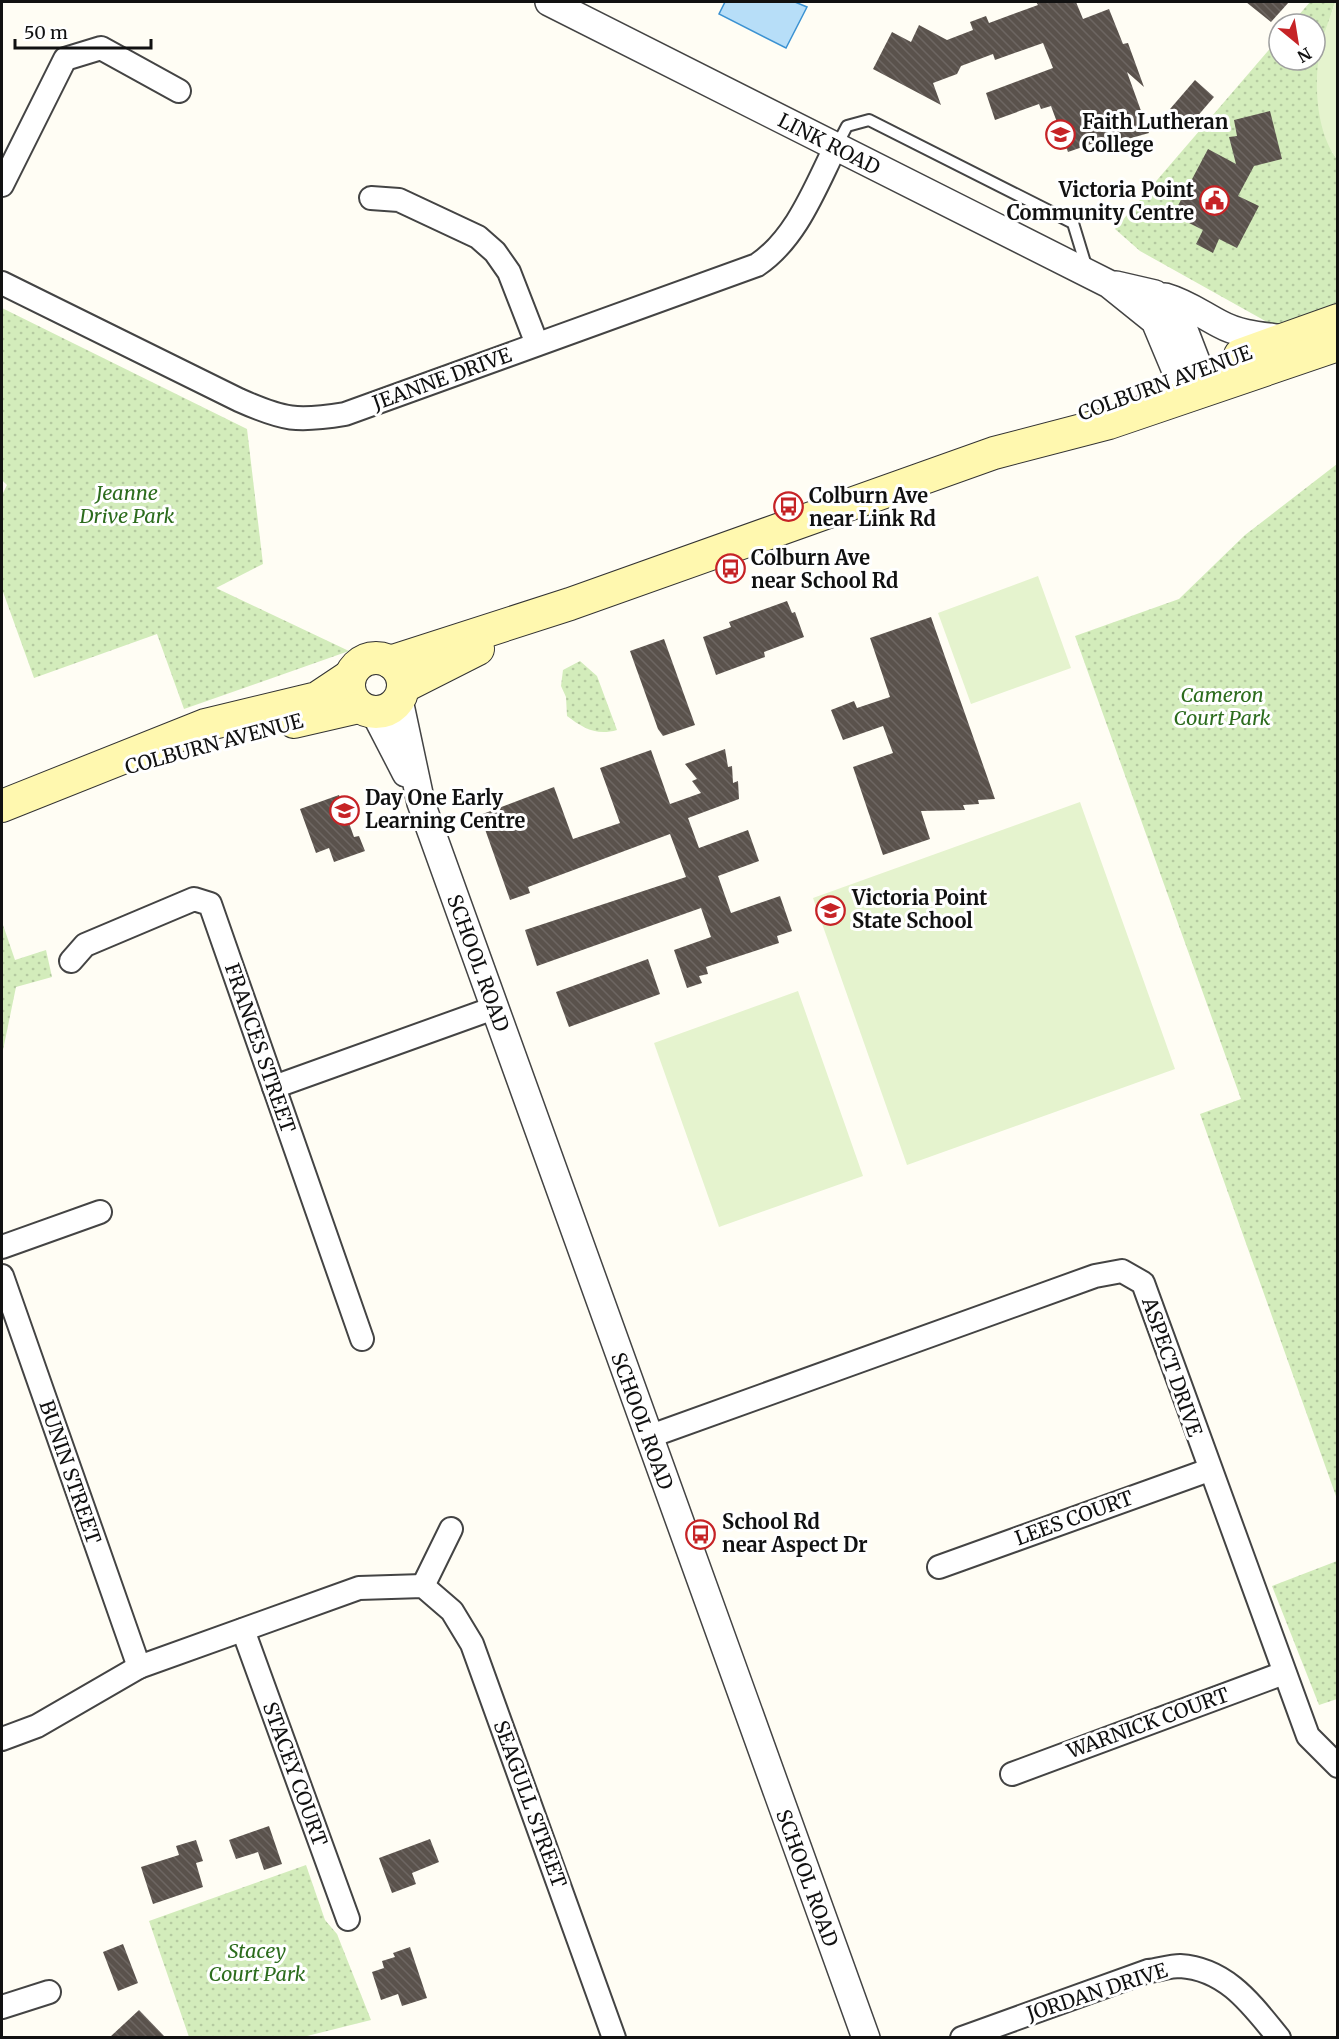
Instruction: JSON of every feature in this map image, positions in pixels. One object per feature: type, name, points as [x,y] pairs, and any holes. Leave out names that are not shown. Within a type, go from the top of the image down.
[{"type":"main road","name":"COLBURN AVENUE","points":[[69,781],[385,694],[550,610],[994,453],[1108,423],[1285,339],[1338,320]]},
{"type":"main road","name":"COLBURN AVENUE","points":[[1193,382],[1338,345]]},
{"type":"main road","name":"COLBURN AVENUE","points":[[2,806],[205,725],[317,698],[350,676],[362,662],[371,658],[385,694]]},
{"type":"main road","points":[[350,676],[349,693],[385,694]]},
{"type":"street","name":"LINK ROAD","points":[[549,2],[1099,279],[1155,321],[1193,382]]},
{"type":"street","points":[[2,185],[65,58],[101,48],[179,91]]},
{"type":"street","name":"JEANNE DRIVE","points":[[2,283],[239,400],[270,414],[305,421],[345,414],[757,265],[773,254],[786,239],[836,147]]},
{"type":"street","points":[[371,198],[399,200],[478,237],[495,252],[509,272],[537,345]]},
{"type":"street","name":"LINK ROAD","points":[[1099,279],[1185,303],[1221,325],[1246,334],[1285,339]]},
{"type":"street","points":[[1155,294],[1179,317],[1193,382]]},
{"type":"street","name":"SCHOOL ROAD","points":[[385,694],[494,1008],[866,2037]]},
{"type":"street","name":"FRANCES STREET","points":[[71,961],[85,945],[194,899],[210,904],[362,1339]]},
{"type":"street","points":[[274,1087],[494,1008]]},
{"type":"street","points":[[2,1247],[100,1212]]},
{"type":"street","name":"ASPECT DRIVE","points":[[648,1437],[1095,1276],[1122,1271],[1143,1283],[1209,1470],[1308,1736],[1338,1766]]},
{"type":"street","name":"BUNIN STREET","points":[[2,1276],[139,1667]]},
{"type":"street","name":"LEES COURT","points":[[939,1567],[1209,1470]]},
{"type":"street","points":[[2,1739],[37,1726],[139,1667],[359,1588],[423,1586],[451,1529]]},
{"type":"street","name":"SEAGULL STREET","points":[[423,1586],[452,1611],[472,1644],[614,2037]]},
{"type":"street","name":"STACEY COURT","points":[[243,1630],[348,1919]]},
{"type":"street","name":"WARNICK COURT","points":[[1012,1774],[1284,1673]]},
{"type":"street","name":"JORDAN DRIVE","points":[[962,2037],[1148,1971],[1180,1966],[1210,1973],[1238,1988],[1279,2037]]},
{"type":"street","points":[[2,2007],[49,1992]]},
{"type":"lane","points":[[836,147],[847,126],[869,120],[1073,223],[1099,279]]},
{"type":"green space","points":[[1310,2],[1335,2],[1327,28],[1327,12],[1301,12]]},
{"type":"green space","points":[[1335,2],[1338,2],[1337,159],[1325,137],[1317,95],[1318,72],[1327,72],[1327,26]]},
{"type":"green space","points":[[1267,52],[1267,72],[1321,72],[1332,152],[1337,159],[1337,307],[1278,328],[1140,251],[1115,229]]},
{"type":"green space","name":"Jeanne Drive Park","points":[[2,308],[247,429],[263,564],[216,588],[349,651],[184,709],[157,634],[34,678],[2,589],[2,495],[7,485],[2,480]]},
{"type":"green space","name":"Cameron Court Park","points":[[1337,464],[1337,1499],[1200,1114],[1241,1099],[1075,636],[1179,599],[1245,535]]},
{"type":"green space","points":[[1038,576],[1071,668],[971,704],[938,613]]},
{"type":"green space","points":[[580,661],[597,676],[617,730],[603,732],[590,730],[567,716],[566,697],[561,686],[563,670]]},
{"type":"green space","points":[[1080,802],[1175,1069],[907,1165],[813,898]]},
{"type":"green space","points":[[2,922],[15,960],[46,950],[52,977],[16,987],[2,1055]]},
{"type":"green space","points":[[798,991],[863,1176],[719,1227],[654,1043]]},
{"type":"green space","points":[[1337,1561],[1337,1699],[1319,1705],[1272,1586]]},
{"type":"green space","name":"Stacey Court Park","points":[[306,1865],[325,1920],[337,1934],[371,2020],[303,2037],[189,2037],[149,1921]]},
{"type":"water","points":[[725,2],[795,2],[807,7],[786,48],[719,14]]},
{"type":"building","points":[[1036,2],[1076,2],[1083,19],[1109,9],[1123,44],[1128,43],[1144,87],[1127,72],[1149,133],[1096,148],[1094,143],[1068,152],[1051,106],[1041,109],[1039,104],[995,120],[986,93],[1053,68],[1043,43],[995,60],[993,54],[961,66],[957,74],[933,83],[941,105],[873,69],[892,32],[911,42],[919,25],[947,40],[973,30],[970,22],[986,16],[989,23],[1038,5]]},
{"type":"building","points":[[1246,2],[1289,2],[1280,12],[1267,12],[1267,19]]},
{"type":"building","points":[[1195,80],[1214,97],[1189,126],[1170,109]]},
{"type":"building","name":"Victoria Point Community Centre","points":[[1270,111],[1282,159],[1254,166],[1238,196],[1259,206],[1237,248],[1219,239],[1213,253],[1196,244],[1203,230],[1173,215],[1208,149],[1236,164],[1229,137],[1237,136],[1234,120]]},
{"type":"building","points":[[787,601],[792,613],[795,612],[804,637],[764,652],[765,657],[716,675],[703,637],[731,627],[729,622]]},
{"type":"building","points":[[931,617],[995,799],[978,800],[979,804],[963,805],[965,810],[921,811],[930,839],[883,855],[853,767],[893,753],[883,726],[843,740],[831,710],[854,701],[857,708],[890,697],[870,638]]},
{"type":"building","points":[[664,639],[695,725],[663,736],[658,729],[630,651]]},
{"type":"building","points":[[725,749],[728,767],[732,766],[733,783],[738,781],[739,799],[688,818],[699,848],[748,830],[759,861],[718,876],[731,913],[780,896],[792,931],[777,936],[779,943],[706,967],[708,974],[699,976],[702,983],[687,988],[674,950],[711,937],[701,908],[537,966],[525,930],[686,877],[670,834],[528,887],[530,893],[510,900],[480,815],[554,787],[573,839],[620,823],[600,768],[651,750],[670,804],[701,793],[692,781],[697,779],[685,764]]},
{"type":"building","points":[[339,795],[354,837],[359,836],[365,851],[334,862],[329,848],[316,853],[300,809]]},
{"type":"building","points":[[648,959],[660,994],[569,1027],[556,992]]},
{"type":"building","points":[[269,1826],[282,1864],[264,1870],[258,1852],[236,1859],[229,1840]]},
{"type":"building","points":[[430,1839],[439,1862],[412,1873],[416,1884],[392,1893],[379,1858]]},
{"type":"building","points":[[196,1840],[203,1861],[196,1863],[203,1887],[153,1904],[141,1867],[179,1855],[176,1846]]},
{"type":"building","points":[[123,1944],[138,1983],[118,1991],[103,1952]]},
{"type":"building","points":[[410,1947],[427,1998],[402,2006],[398,1994],[381,2000],[372,1972],[384,1968],[382,1961],[395,1957],[393,1953]]},
{"type":"building","points":[[139,2010],[165,2037],[110,2037]]},
{"type":"place","name":"Faith Lutheran College","points":[[1061,134]]},
{"type":"place","name":"Victoria Point Community Centre","points":[[1215,201]]},
{"type":"place","name":"Colburn Ave near Link Rd","points":[[788,507]]},
{"type":"place","name":"Colburn Ave near School Rd","points":[[730,569]]},
{"type":"place","name":"Day One Early Learning Centre","points":[[344,810]]},
{"type":"place","name":"Victoria Point State School","points":[[831,910]]},
{"type":"place","name":"School Rd near Aspect Dr","points":[[701,1534]]}]
